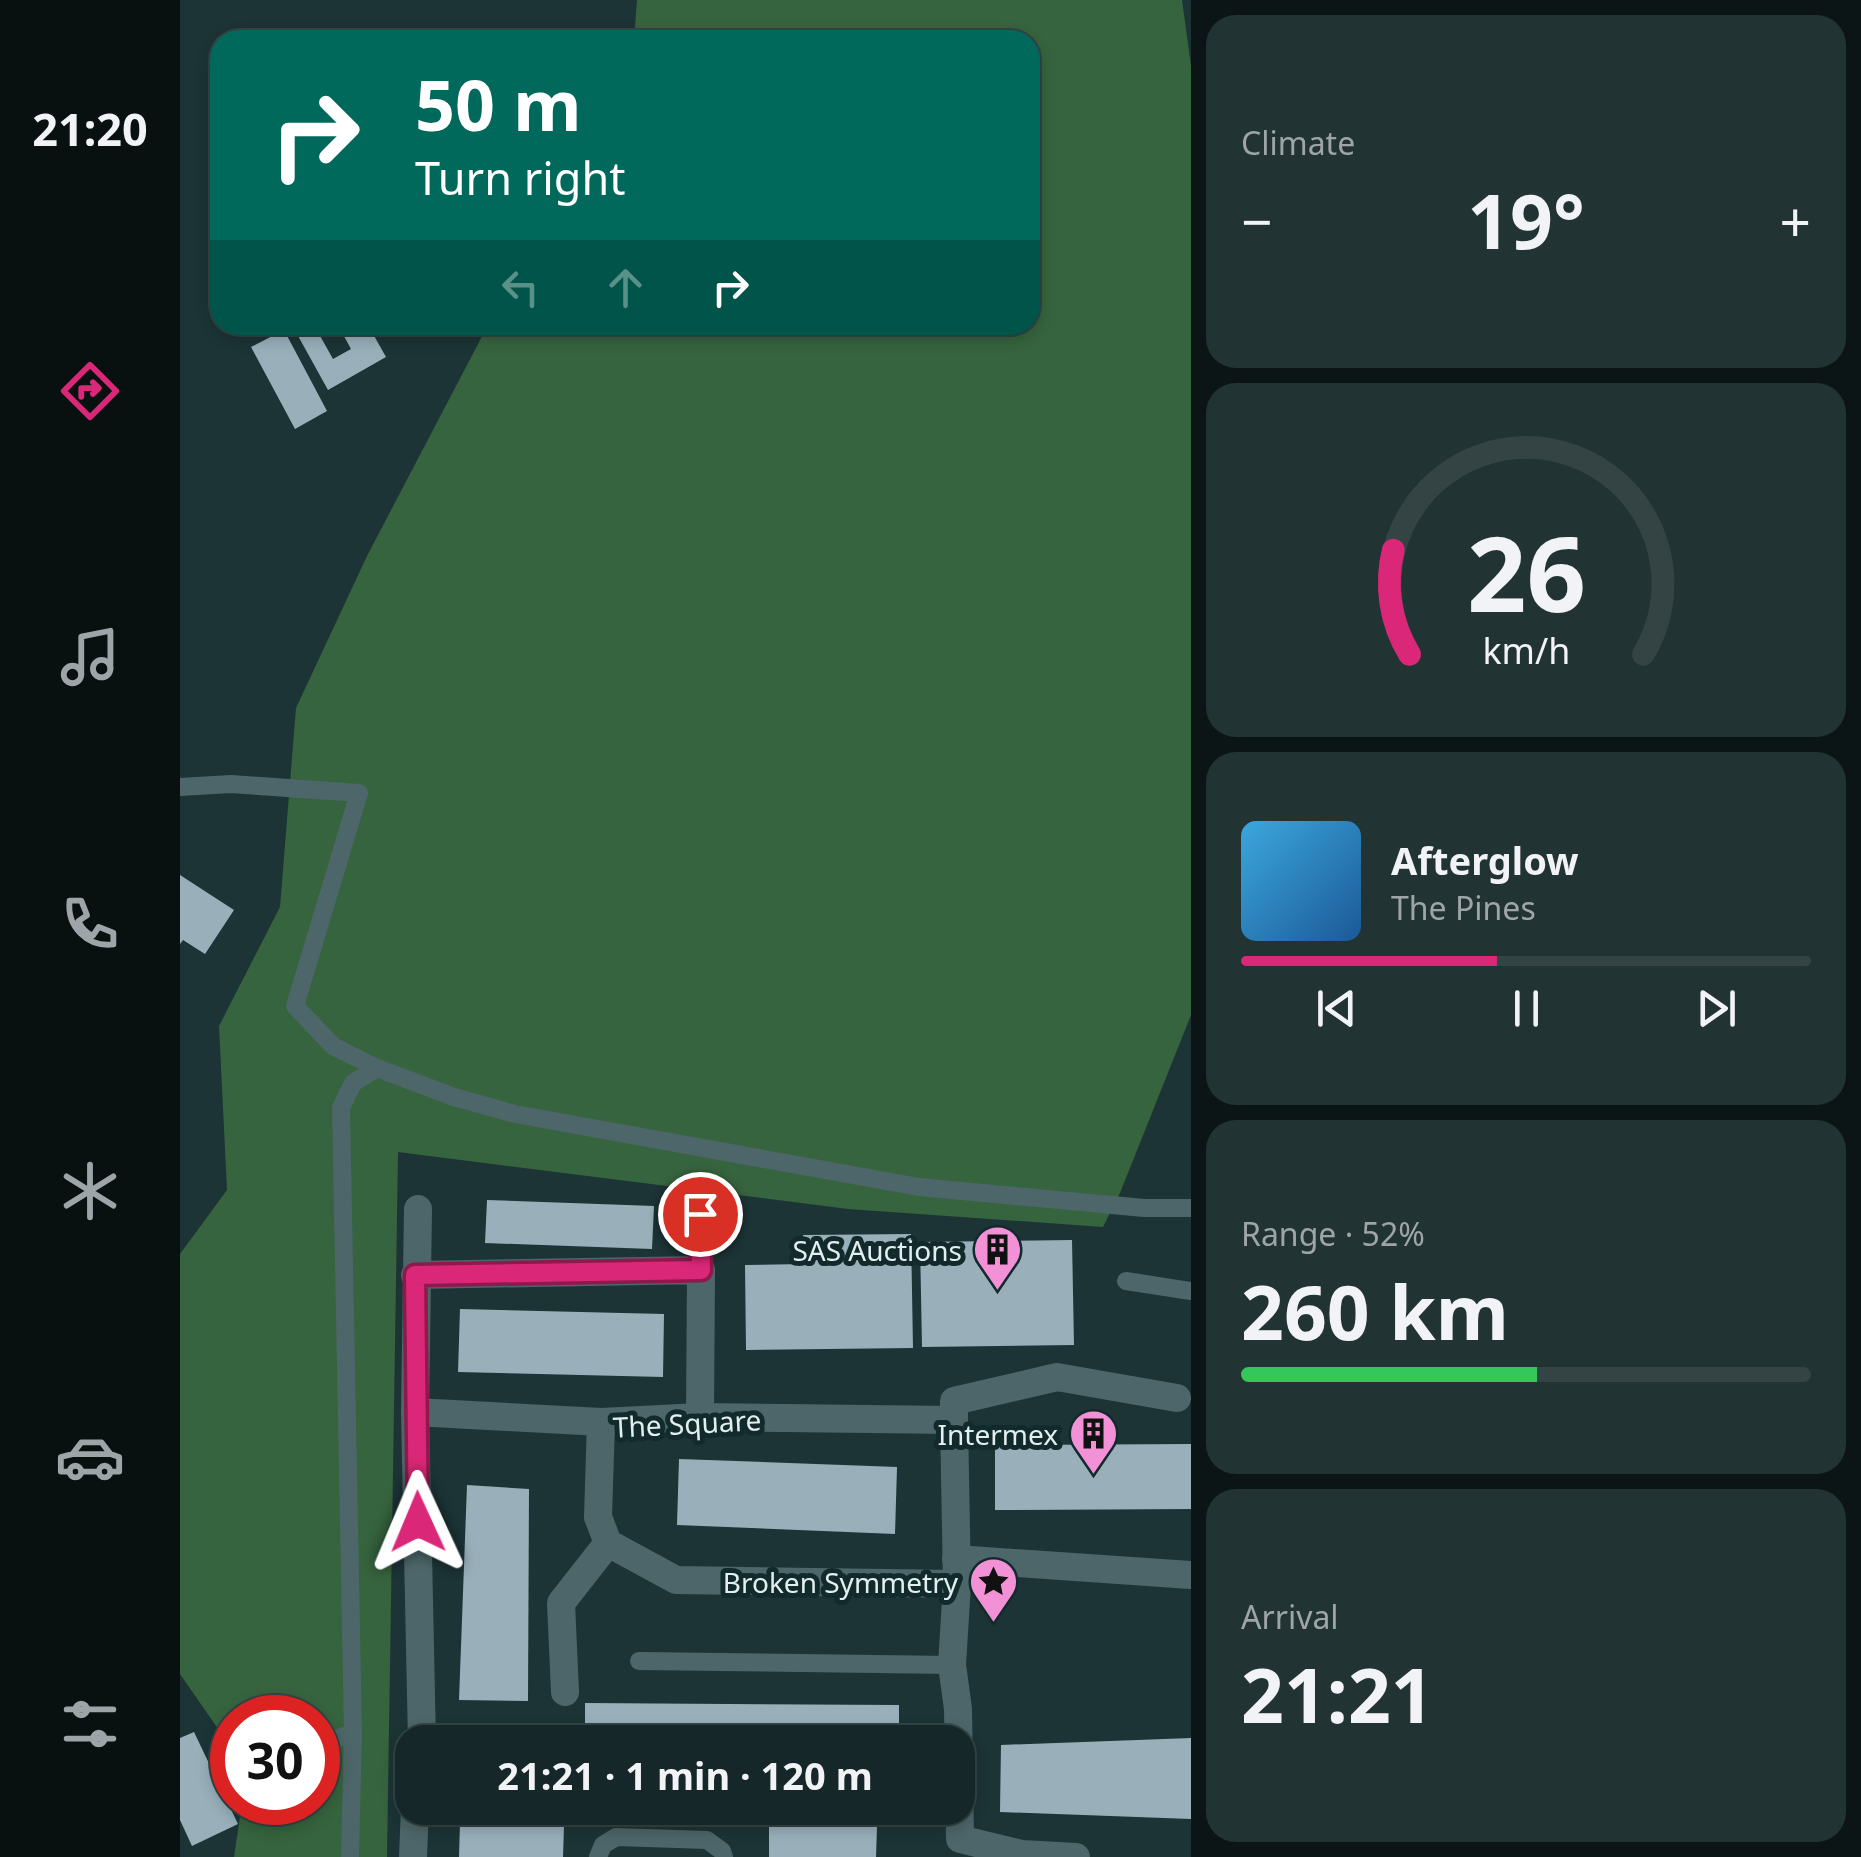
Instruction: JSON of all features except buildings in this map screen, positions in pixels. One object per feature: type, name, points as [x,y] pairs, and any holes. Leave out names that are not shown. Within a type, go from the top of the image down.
[{"type":"street","points":[[418,1209],[415,1275],[422,1725]]},
{"type":"street","points":[[415,1275],[701,1270],[700,1418]]},
{"type":"street","points":[[1076,1857],[1022,1854],[960,1839],[958,1709],[952,1665],[957,1572],[954,1402],[1057,1377],[1177,1398]]},
{"type":"street","points":[[416,1412],[602,1422]]},
{"type":"street","name":"The Square","points":[[608,1543],[598,1517],[602,1422],[700,1418],[954,1420]]},
{"type":"street","points":[[565,1692],[561,1603],[608,1543],[676,1580],[957,1572],[1191,1575]]},
{"type":"street","points":[[414,1857],[415,1825]]},
{"type":"lane","points":[[180,787],[231,784],[359,793],[295,1006],[333,1046],[377,1068],[454,1098],[515,1114],[919,1187],[1144,1208],[1191,1208]]},
{"type":"lane","points":[[350,1857],[352,1733],[341,1108],[352,1083],[377,1068]]},
{"type":"lane","points":[[700,1214],[701,1270]]},
{"type":"lane","points":[[1126,1282],[1191,1291]]},
{"type":"lane","points":[[640,1661],[952,1665]]},
{"type":"lane","points":[[340,1737],[352,1733]]},
{"type":"lane","points":[[598,1857],[603,1845],[616,1837],[707,1840],[724,1857]]},
{"type":"green space","points":[[637,0],[1182,0],[1191,66],[1191,1015],[1120,1193],[1103,1227],[848,1209],[398,1152],[387,1857],[234,1857],[239,1825],[340,1825],[340,1695],[210,1695],[210,1717],[180,1674],[180,1254],[227,1190],[219,1026],[280,907],[296,708],[367,556],[483,335],[1040,335],[1040,30],[635,30]]},
{"type":"place","name":"SAS Auctions","points":[[997,1292]]},
{"type":"place","name":"Intermex","points":[[1093,1476]]},
{"type":"place","name":"Broken Symmetry","points":[[993,1624]]},
{"type":"route","points":[[418,1522],[415,1275],[701,1270],[700,1214]]}]
